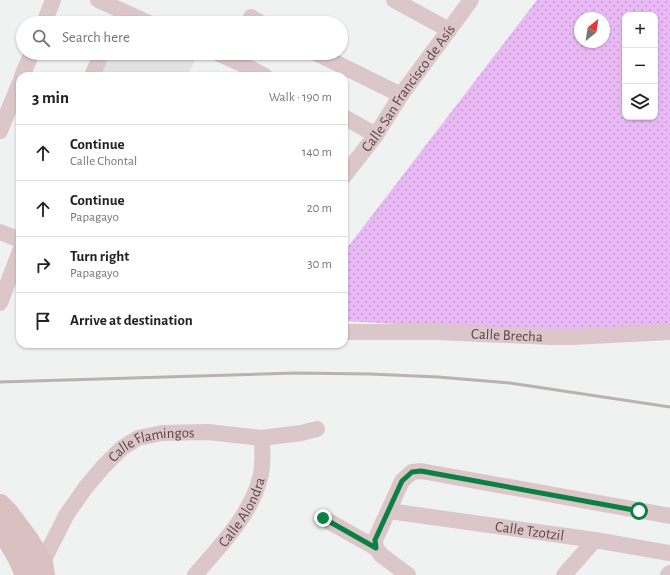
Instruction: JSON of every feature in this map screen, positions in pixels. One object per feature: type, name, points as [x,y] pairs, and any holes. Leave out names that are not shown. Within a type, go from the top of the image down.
[{"type":"street","points":[[47,16],[53,0]]},
{"type":"street","points":[[98,0],[116,16]]},
{"type":"street","points":[[394,0],[450,30]]},
{"type":"street","name":"Calle San Francisco de Asís","points":[[348,171],[376,134],[401,95],[471,0]]},
{"type":"street","points":[[24,72],[29,60]]},
{"type":"street","points":[[94,72],[99,60]]},
{"type":"street","points":[[228,60],[244,71]]},
{"type":"street","points":[[330,60],[401,95]]},
{"type":"street","points":[[0,130],[16,92]]},
{"type":"street","points":[[348,120],[376,134]]},
{"type":"street","points":[[0,232],[16,238]]},
{"type":"street","points":[[0,303],[16,261]]},
{"type":"street","name":"Calle Brecha","points":[[348,332],[437,332],[572,337],[670,332]]},
{"type":"street","name":"Calle Flamingos","points":[[37,571],[67,514],[86,487],[122,448],[138,438],[162,433],[208,432],[262,438],[301,433],[317,429]]},
{"type":"street","name":"Calle Alondra","points":[[195,575],[235,528],[252,502],[260,478],[262,464],[262,438]]},
{"type":"street","points":[[376,548],[375,540],[402,481],[412,472],[421,471],[670,516]]},
{"type":"street","points":[[0,505],[28,540],[37,571]]},
{"type":"street","name":"Calle Tzotzil","points":[[389,511],[670,552]]},
{"type":"street","points":[[323,518],[376,548],[381,555],[408,575]]},
{"type":"street","points":[[0,529],[21,563],[37,571]]},
{"type":"street","points":[[564,575],[595,540]]},
{"type":"shaded area","points":[[537,0],[670,0],[670,339],[348,321],[348,247]]},
{"type":"shaded area","points":[[106,60],[195,60],[189,72],[102,72]]},
{"type":"railway","points":[[0,382],[296,373],[370,374],[438,377],[510,383],[670,407]]},
{"type":"route","points":[[323,518],[376,548],[375,540],[402,481],[412,472],[421,471],[639,511]]}]
